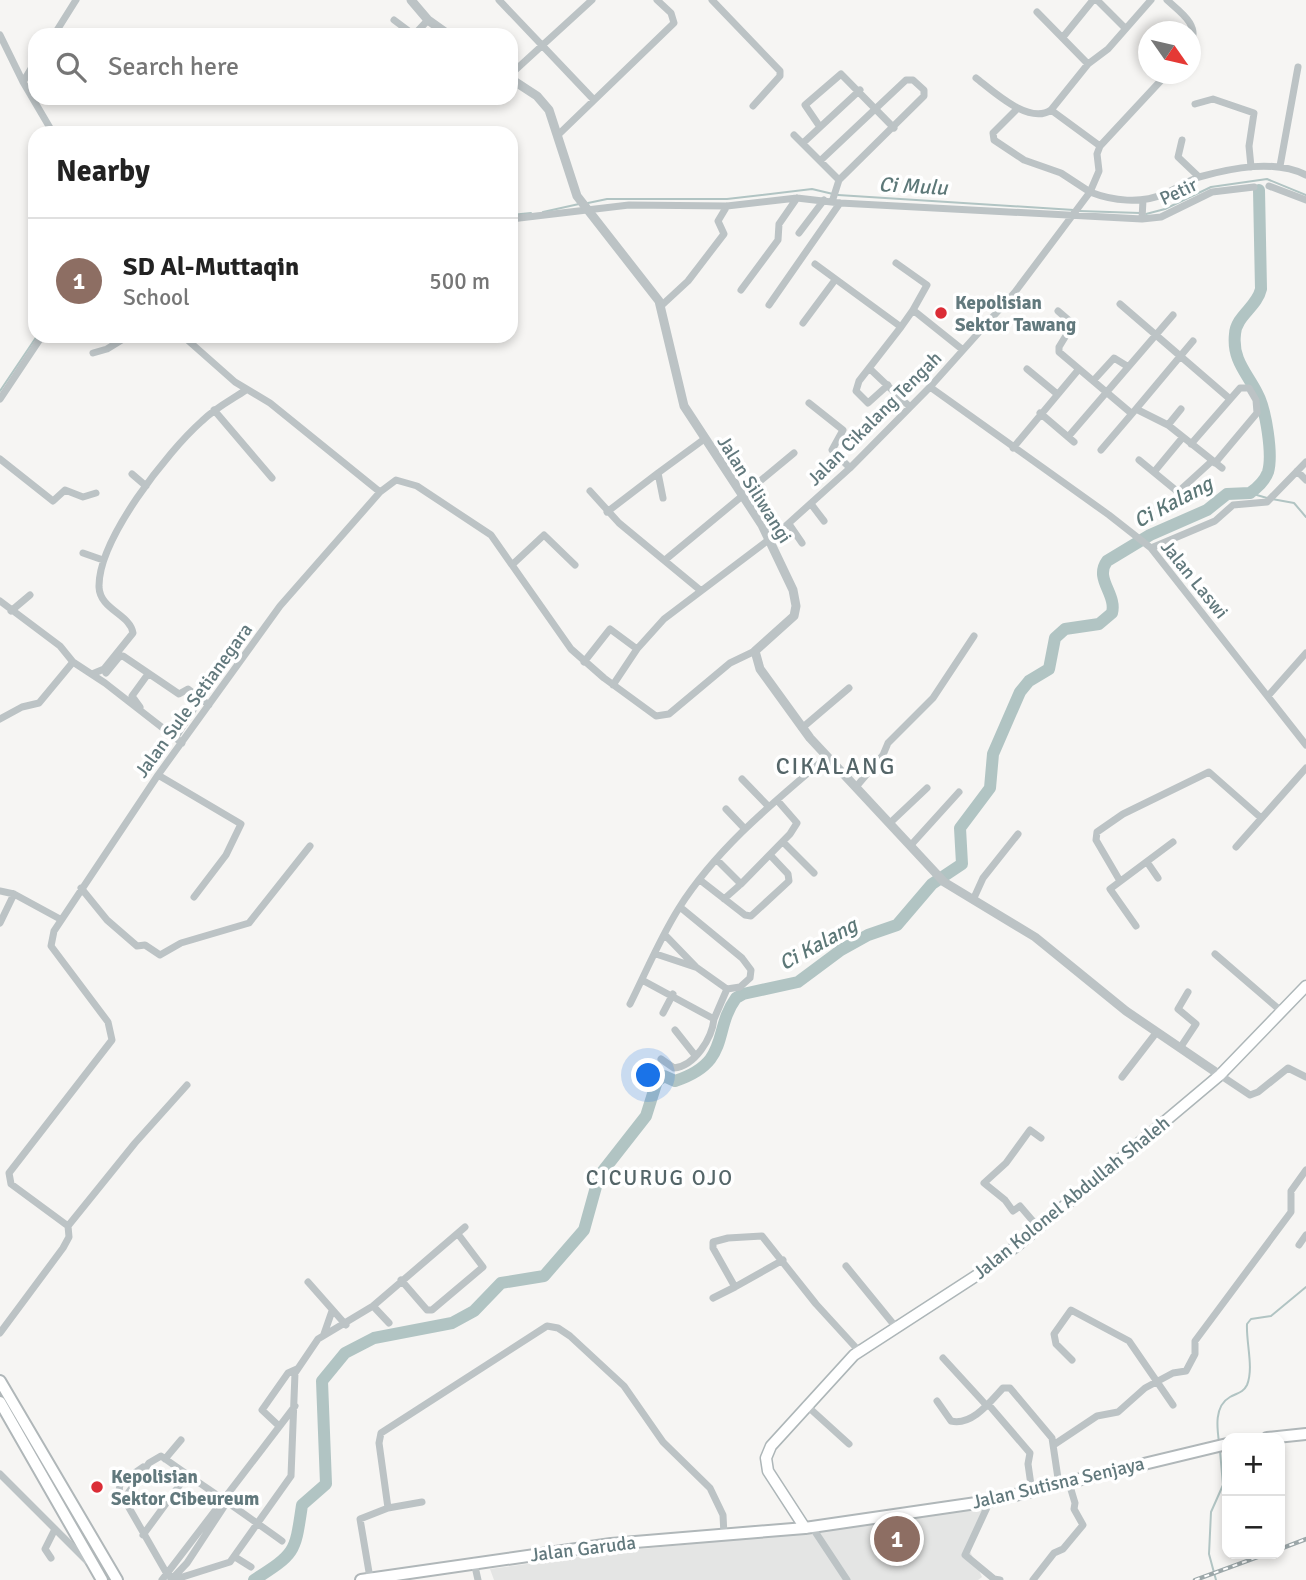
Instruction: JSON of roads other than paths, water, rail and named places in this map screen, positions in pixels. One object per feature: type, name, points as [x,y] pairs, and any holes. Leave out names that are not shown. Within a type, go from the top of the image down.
[{"type":"main road","name":"Jalan Kolonel Abdullah Shaleh","points":[[809,1527],[770,1475],[765,1462],[771,1446],[806,1405],[859,1351],[985,1270],[1038,1227],[1220,1074],[1306,986]]},
{"type":"main road","points":[[0,1381],[19,1425],[102,1580]]},
{"type":"main road","points":[[0,1402],[19,1425],[117,1580]]},
{"type":"main road","points":[[1285,1436],[1306,1434]]},
{"type":"main road","name":"Jalan Sutisna Senjaya","points":[[809,1527],[990,1501],[1222,1445]]},
{"type":"main road","name":"Jalan Garuda","points":[[365,1579],[611,1544],[809,1527]]},
{"type":"street","points":[[58,28],[76,0]]},
{"type":"street","points":[[411,0],[428,20],[439,28]]},
{"type":"street","points":[[499,0],[594,100]]},
{"type":"street","points":[[518,69],[592,0]]},
{"type":"street","points":[[559,134],[674,23],[671,13],[657,0]]},
{"type":"street","points":[[712,0],[780,71],[780,76],[753,106]]},
{"type":"street","points":[[1063,37],[1095,0],[1125,28]]},
{"type":"street","points":[[976,78],[1017,109],[1041,115],[1051,110],[1088,64],[1108,49],[1151,0]]},
{"type":"street","points":[[1167,0],[1187,21]]},
{"type":"street","points":[[1037,12],[1088,64]]},
{"type":"street","points":[[394,20],[401,28]]},
{"type":"street","points":[[421,28],[428,20]]},
{"type":"street","points":[[0,35],[28,90]]},
{"type":"street","points":[[1280,166],[1298,67]]},
{"type":"street","points":[[23,82],[28,74]]},
{"type":"street","points":[[820,127],[805,110],[806,103],[840,74],[878,108],[894,128]]},
{"type":"street","points":[[769,306],[832,201],[837,183],[894,128],[925,91],[913,80],[907,79],[820,161]]},
{"type":"street","name":"Jalan Siliwangi","points":[[518,82],[543,102],[554,118],[577,196],[661,306],[680,397],[703,440],[770,540],[793,590],[796,609],[792,618],[755,651]]},
{"type":"street","points":[[1090,192],[1099,171],[1097,153],[1100,146],[1158,84]]},
{"type":"street","points":[[803,144],[860,90]]},
{"type":"street","points":[[1195,104],[1213,99],[1254,113],[1249,146],[1253,167]]},
{"type":"street","points":[[37,105],[50,126]]},
{"type":"street","points":[[1017,109],[993,133],[994,140],[1024,160],[1061,173],[1090,192],[1112,198],[1143,200],[1199,177],[1253,167],[1280,166],[1306,175]]},
{"type":"street","points":[[1051,110],[1100,146]]},
{"type":"street","points":[[794,135],[837,183]]},
{"type":"street","points":[[1182,141],[1177,154],[1199,177]]},
{"type":"street","name":"Petir","points":[[518,218],[629,205],[727,206],[797,198],[1073,215],[1161,217],[1212,192],[1256,186],[1255,195]]},
{"type":"street","points":[[1269,186],[1306,200]]},
{"type":"street","name":"Jalan Cikalang Tengah","points":[[613,685],[637,649],[664,619],[789,524],[850,468],[930,387],[1014,292],[1090,192]]},
{"type":"street","points":[[741,290],[778,240],[779,224],[797,198]]},
{"type":"street","points":[[1142,215],[1143,200]]},
{"type":"street","points":[[799,233],[832,201]]},
{"type":"street","points":[[661,306],[688,281],[724,234],[718,221],[727,206]]},
{"type":"street","points":[[888,386],[870,402],[861,398],[856,386],[913,310],[927,285],[896,263]]},
{"type":"street","points":[[816,264],[901,327]]},
{"type":"street","points":[[803,323],[835,280]]},
{"type":"street","points":[[1121,304],[1230,399]]},
{"type":"street","points":[[913,310],[940,328],[963,350]]},
{"type":"street","points":[[1058,311],[1073,324],[1059,351],[1106,392],[1134,411],[1168,425],[1222,468]]},
{"type":"street","points":[[1040,413],[1071,439],[1127,366],[1173,315]]},
{"type":"street","points":[[1101,450],[1193,341]]},
{"type":"street","points":[[0,399],[37,343]]},
{"type":"street","points":[[93,353],[117,343]]},
{"type":"street","points":[[191,343],[246,390],[270,403],[380,492],[396,480],[417,486],[491,535],[559,634],[584,662],[652,714],[665,716],[730,663],[755,651],[760,669],[802,728],[943,881],[1041,941],[1156,1033],[1248,1094],[1258,1092],[1288,1068],[1306,1077]]},
{"type":"street","points":[[1093,381],[1114,358],[1127,366]]},
{"type":"street","points":[[869,368],[910,407]]},
{"type":"street","points":[[1027,369],[1056,393]]},
{"type":"street","points":[[1013,448],[1056,393],[1079,369]]},
{"type":"street","points":[[1139,460],[1178,492],[1213,462],[1257,414],[1256,400],[1247,387],[1242,386],[1191,444]]},
{"type":"street","name":"Jalan Laswi","points":[[930,387],[1149,547],[1306,745]]},
{"type":"street","points":[[92,674],[104,669],[133,633],[129,624],[104,602],[99,587],[103,560],[146,486],[199,423],[246,390]]},
{"type":"street","points":[[809,402],[843,430],[832,450],[850,468]]},
{"type":"street","points":[[1168,425],[1181,409]]},
{"type":"street","points":[[214,410],[272,478]]},
{"type":"street","points":[[1154,472],[1183,437]]},
{"type":"street","points":[[607,512],[703,440]]},
{"type":"street","points":[[665,561],[794,453]]},
{"type":"street","points":[[0,459],[53,501],[65,489],[83,497],[96,493]]},
{"type":"street","points":[[1149,547],[1204,526],[1233,505],[1270,498],[1306,462]]},
{"type":"street","points":[[1297,471],[1306,480]]},
{"type":"street","points":[[658,473],[663,498]]},
{"type":"street","points":[[132,474],[146,486]]},
{"type":"street","points":[[590,491],[607,512],[700,590]]},
{"type":"street","name":"Jalan Sule Setianegara","points":[[68,1226],[14,1186],[8,1176],[111,1040],[108,1022],[51,946],[50,940],[60,919],[179,740],[209,705],[293,588],[380,492]]},
{"type":"street","points":[[811,504],[824,520]]},
{"type":"street","points":[[789,524],[802,543]]},
{"type":"street","points":[[513,564],[544,535],[575,565]]},
{"type":"street","points":[[83,553],[103,560]]},
{"type":"street","points":[[11,611],[30,595]]},
{"type":"street","points":[[0,601],[57,643],[73,662],[179,740],[200,699]]},
{"type":"street","points":[[584,662],[610,629],[637,649]]},
{"type":"street","points":[[856,787],[883,755],[888,743],[933,698],[974,636]]},
{"type":"street","points":[[106,673],[121,655],[179,694],[188,690],[209,705]]},
{"type":"street","points":[[1268,696],[1305,656]]},
{"type":"street","points":[[0,719],[27,705],[39,703],[73,662]]},
{"type":"street","points":[[148,674],[132,699],[161,722]]},
{"type":"street","points":[[802,728],[849,688]]},
{"type":"street","points":[[629,1004],[680,907],[700,880],[745,830],[827,757]]},
{"type":"street","points":[[1236,847],[1306,768]]},
{"type":"street","points":[[1120,881],[1096,840],[1097,832],[1123,814],[1209,772],[1260,817]]},
{"type":"street","points":[[158,775],[241,823],[226,855],[194,897]]},
{"type":"street","points":[[742,779],[769,807]]},
{"type":"street","points":[[891,822],[927,788]]},
{"type":"street","points":[[911,845],[959,792]]},
{"type":"street","points":[[724,899],[771,856],[796,823],[777,800]]},
{"type":"street","points":[[726,809],[745,830]]},
{"type":"street","points":[[973,900],[983,877],[1018,834]]},
{"type":"street","points":[[783,842],[814,873]]},
{"type":"street","points":[[1136,926],[1109,892],[1173,842]]},
{"type":"street","points":[[81,888],[126,938],[137,946],[145,944],[160,955],[181,943],[249,923],[310,846]]},
{"type":"street","points":[[700,880],[747,916],[757,912],[789,879],[771,856]]},
{"type":"street","points":[[717,860],[741,884]]},
{"type":"street","points":[[1147,862],[1158,878]]},
{"type":"street","points":[[0,891],[14,894],[60,919]]},
{"type":"street","points":[[0,923],[14,894]]},
{"type":"street","points":[[661,1059],[679,1068],[711,1037],[714,1019],[727,989],[747,983],[751,976],[750,967],[680,907]]},
{"type":"street","points":[[665,935],[696,967],[727,989]]},
{"type":"street","points":[[656,954],[696,967]]},
{"type":"street","points":[[1215,954],[1281,1011]]},
{"type":"street","points":[[642,980],[673,994],[714,1019]]},
{"type":"street","points":[[1180,1048],[1196,1024],[1178,1009],[1188,992]]},
{"type":"street","points":[[663,1013],[673,994]]},
{"type":"street","points":[[675,1030],[694,1054]]},
{"type":"street","points":[[1122,1077],[1156,1033]]},
{"type":"street","points":[[0,1333],[63,1248],[69,1237],[68,1226],[135,1143],[187,1085]]},
{"type":"street","points":[[1038,1227],[1020,1206],[1013,1211],[1005,1200],[984,1183],[1006,1163],[1030,1130],[1041,1138]]},
{"type":"street","points":[[1055,1444],[1101,1414],[1118,1412],[1137,1393],[1173,1373],[1187,1370],[1195,1354],[1195,1341],[1291,1212],[1290,1193],[1306,1171]]},
{"type":"street","points":[[324,1334],[346,1325],[373,1306],[465,1227]]},
{"type":"street","points":[[401,1280],[428,1310],[432,1310],[483,1267],[458,1234]]},
{"type":"street","points":[[1298,1245],[1306,1235]]},
{"type":"street","points":[[735,1287],[713,1248],[716,1240],[762,1236],[816,1304],[859,1351]]},
{"type":"street","points":[[713,1298],[783,1260]]},
{"type":"street","points":[[846,1266],[895,1326]]},
{"type":"street","points":[[308,1282],[346,1325]]},
{"type":"street","points":[[373,1306],[389,1323]]},
{"type":"street","points":[[1072,1360],[1056,1344],[1054,1335],[1071,1310],[1123,1336],[1159,1382],[1173,1405]]},
{"type":"street","points":[[279,1426],[262,1409],[288,1373],[297,1369],[324,1334],[332,1311]]},
{"type":"street","points":[[388,1508],[379,1443],[381,1433],[541,1327],[554,1327],[610,1371],[632,1396],[666,1445],[710,1488],[723,1515],[724,1535]]},
{"type":"street","points":[[943,1358],[1030,1451],[1032,1492]]},
{"type":"street","points":[[168,1578],[226,1564],[235,1557],[292,1474],[297,1369]]},
{"type":"street","points":[[937,1401],[955,1423],[973,1417],[1003,1388],[1010,1388],[1043,1424],[1055,1444],[1053,1454],[1064,1484],[1076,1503],[1074,1509],[1083,1525],[1063,1549],[1054,1553],[1033,1580]]},
{"type":"street","points":[[806,1405],[849,1444]]},
{"type":"street","points":[[168,1578],[184,1561],[296,1406]]},
{"type":"street","points":[[166,1459],[181,1440]]},
{"type":"street","points":[[168,1578],[124,1499],[149,1463],[159,1456],[227,1500],[282,1541]]},
{"type":"street","points":[[0,1474],[95,1568]]},
{"type":"street","points":[[143,1535],[187,1475]]},
{"type":"street","points":[[990,1501],[965,1555],[994,1579],[1000,1580]]},
{"type":"street","points":[[365,1579],[361,1518],[388,1508],[422,1502]]},
{"type":"street","points":[[809,1527],[846,1580]]},
{"type":"street","points":[[51,1558],[44,1549],[55,1529]]},
{"type":"street","points":[[235,1557],[251,1567]]},
{"type":"street","points":[[184,1561],[198,1572]]},
{"type":"street","points":[[474,1562],[478,1580]]},
{"type":"waterway","name":"Ci Mulu","points":[[1146,214],[1165,209],[1211,187],[1267,179],[1306,195]]},
{"type":"waterway","name":"Ci Mulu","points":[[588,203],[607,199],[727,199],[812,189],[833,194]]},
{"type":"waterway","name":"Ci Kalang","points":[[254,1580],[286,1557],[295,1543],[302,1505],[326,1484],[322,1381],[345,1353],[374,1338],[452,1323],[474,1311],[501,1283],[544,1276],[584,1230],[599,1176],[646,1116],[657,1081],[664,1076],[675,1081],[705,1065],[718,1045],[724,1022],[736,998],[743,994],[798,982],[841,950],[868,935],[897,925],[932,884],[962,864],[960,828],[990,788],[993,754],[1020,692],[1029,681],[1049,669],[1055,638],[1065,629],[1099,624],[1112,613],[1113,606],[1103,574],[1107,561],[1150,535],[1207,510],[1227,494],[1250,493],[1263,481],[1269,464],[1266,421],[1257,393],[1238,359],[1235,343],[1236,328],[1261,289],[1259,190]]},
{"type":"waterway","name":"Ci Mulu","points":[[838,195],[1074,210]]},
{"type":"waterway","name":"Ci Mulu","points":[[543,212],[579,204]]},
{"type":"waterway","name":"Ci Mulu","points":[[1079,211],[1140,213]]},
{"type":"waterway","name":"Ci Mulu","points":[[518,214],[531,213]]},
{"type":"waterway","name":"Ci Mulu","points":[[0,391],[32,343]]},
{"type":"waterway","points":[[1250,493],[1267,498]]},
{"type":"waterway","points":[[1272,499],[1294,503],[1306,517]]},
{"type":"waterway","points":[[1219,1442],[1218,1418],[1221,1406],[1230,1397],[1244,1390],[1249,1378],[1247,1324],[1251,1319],[1271,1316],[1306,1287]]},
{"type":"waterway","points":[[1216,1580],[1209,1554],[1211,1512],[1223,1485],[1220,1451]]},
{"type":"railway","points":[[1285,1547],[1306,1539]]},
{"type":"railway","points":[[1195,1580],[1252,1559]]},
{"type":"place","name":"Kepolisian Sektor Tawang","points":[[941,313]]},
{"type":"place","name":"Kepolisian Sektor Cibeureum","points":[[97,1487]]},
{"type":"place","name":"SD Al-Muttaqin","points":[[897,1539]]},
{"type":"district","name":"CIKALANG","points":[[836,766]]},
{"type":"district","name":"CICURUG OJO","points":[[660,1178]]}]
